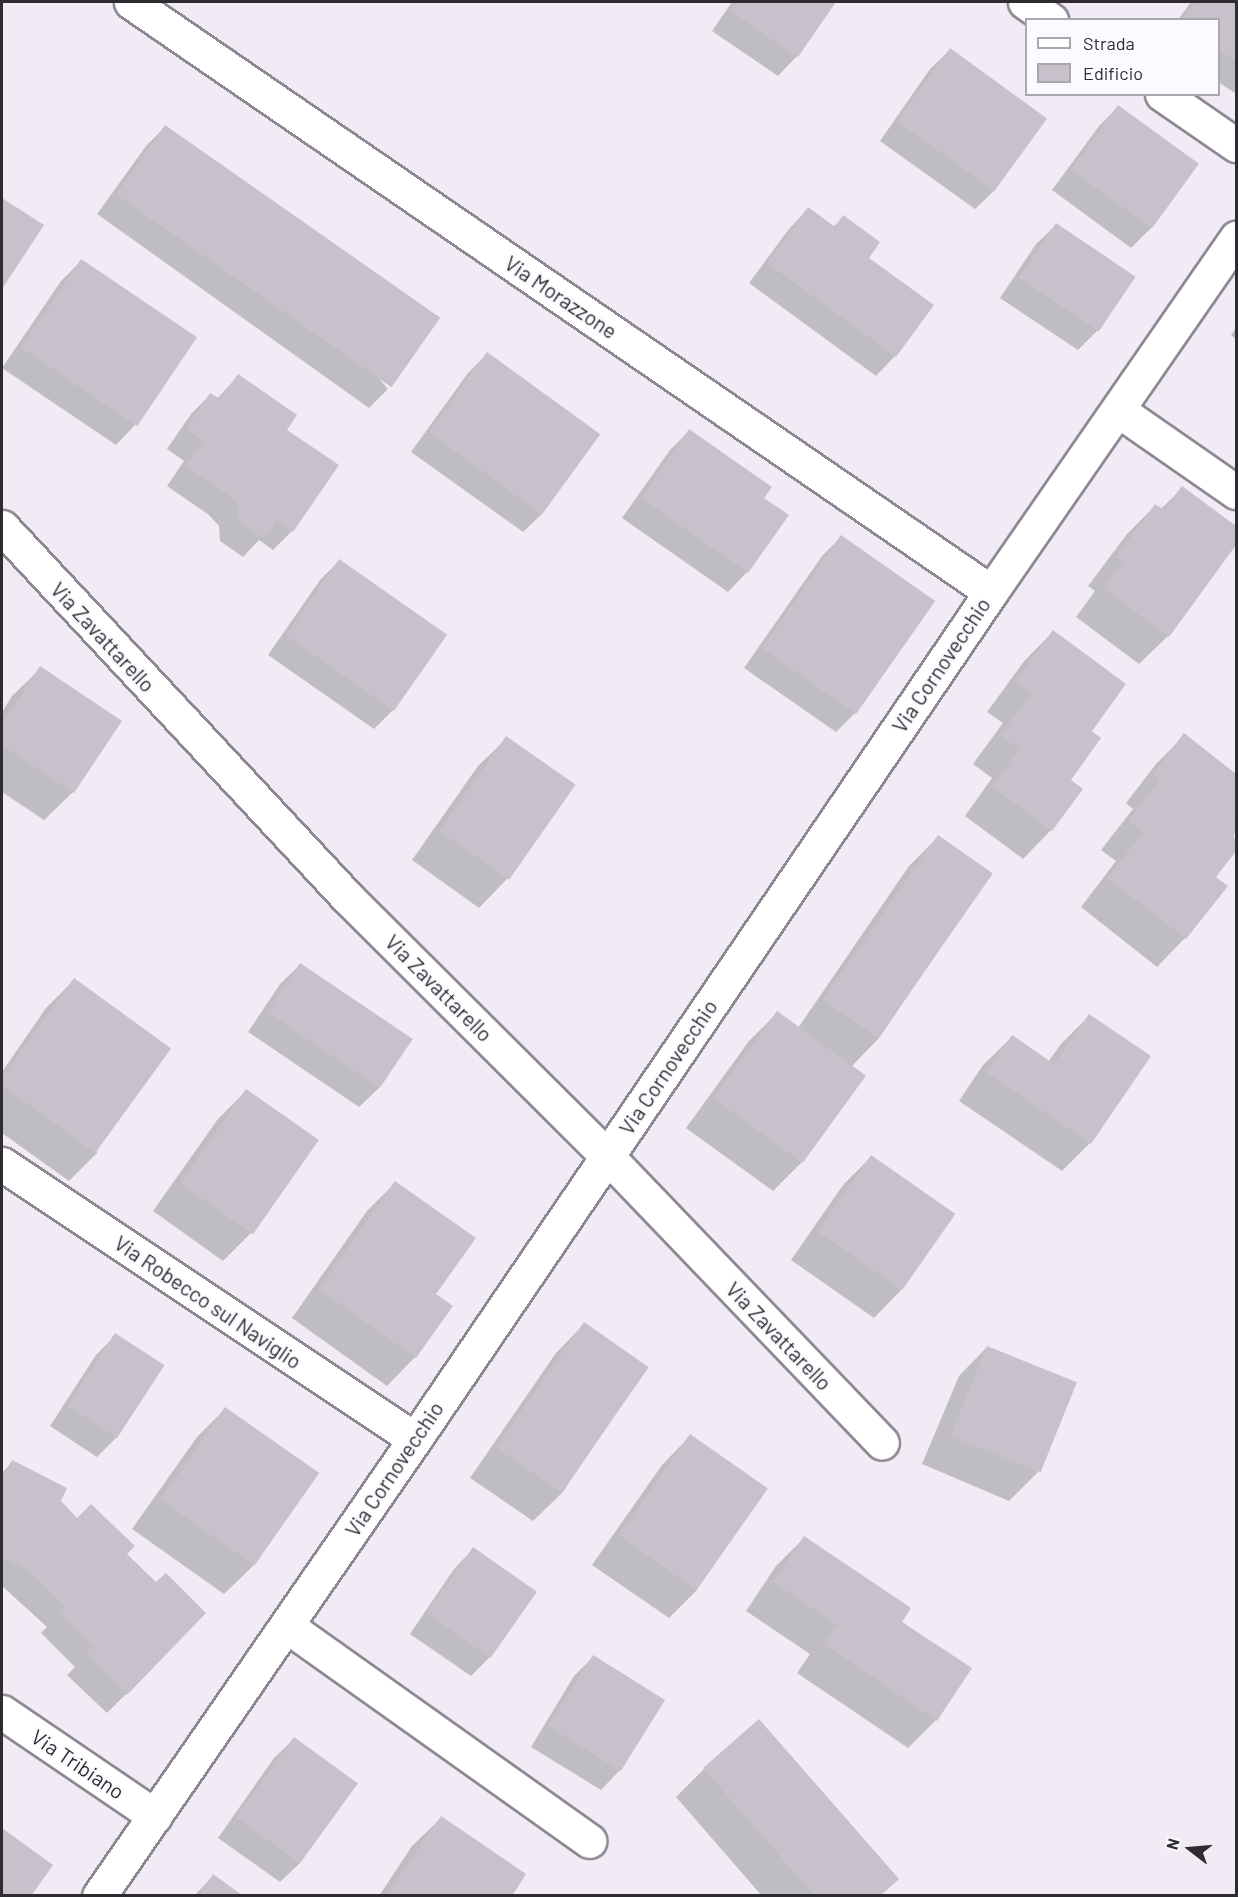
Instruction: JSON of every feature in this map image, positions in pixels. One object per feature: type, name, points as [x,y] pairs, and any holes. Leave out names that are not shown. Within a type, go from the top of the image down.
[{"type":"street","name":"Via Morazzone","points":[[131,2],[991,592]]},
{"type":"street","points":[[1025,2],[1048,18]]},
{"type":"street","points":[[1165,96],[1236,145]]},
{"type":"street","name":"Via Cornovecchio","points":[[99,1896],[415,1439],[991,592],[1236,238]]},
{"type":"street","points":[[1118,410],[1236,492]]},
{"type":"street","name":"Via Zavattarello","points":[[2,527],[348,898],[607,1156],[882,1443]]},
{"type":"street","name":"Via Robecco sul Naviglio","points":[[2,1164],[415,1439]]},
{"type":"street","points":[[286,1626],[589,1841]]},
{"type":"street","name":"Via Tribiano","points":[[2,1713],[155,1816]]},
{"type":"building","points":[[736,2],[836,2],[798,57],[730,11]]},
{"type":"building","points":[[1195,2],[1236,2],[1236,61],[1220,50],[1220,18],[1183,18]]},
{"type":"building","points":[[950,48],[1047,119],[994,191],[897,121]]},
{"type":"building","points":[[1118,105],[1199,164],[1152,228],[1071,170]]},
{"type":"building","points":[[165,125],[440,318],[391,387],[116,195]]},
{"type":"building","points":[[2,198],[44,225],[2,289]]},
{"type":"building","points":[[808,207],[835,227],[843,215],[880,242],[869,258],[934,305],[896,357],[767,263]]},
{"type":"building","points":[[1056,223],[1136,277],[1099,331],[1019,278]]},
{"type":"building","points":[[81,259],[197,337],[137,426],[21,348]]},
{"type":"building","points":[[487,352],[600,434],[542,514],[429,432]]},
{"type":"building","points":[[238,374],[297,415],[287,430],[339,465],[293,532],[277,520],[264,538],[239,522],[238,506],[229,495],[186,466],[203,441],[186,429],[210,393],[220,399]]},
{"type":"building","points":[[689,429],[772,487],[764,498],[789,515],[748,573],[641,498]]},
{"type":"building","points":[[1182,486],[1236,526],[1236,545],[1169,637],[1103,588],[1123,562],[1116,557],[1155,504],[1164,510]]},
{"type":"building","points":[[841,535],[935,601],[856,714],[762,648]]},
{"type":"building","points":[[339,559],[447,635],[394,711],[286,635]]},
{"type":"building","points":[[1053,630],[1126,684],[1092,731],[1101,738],[1071,780],[1083,789],[1052,831],[992,787],[1019,749],[1000,735],[1031,694],[1015,682]]},
{"type":"building","points":[[40,666],[122,721],[74,793],[2,745],[2,724]]},
{"type":"building","points":[[1184,733],[1236,774],[1234,837],[1236,851],[1216,877],[1228,886],[1186,939],[1108,878],[1143,832],[1128,821],[1160,780],[1153,774]]},
{"type":"building","points":[[506,736],[576,785],[509,880],[439,831]]},
{"type":"building","points":[[938,835],[993,873],[878,1038],[823,1000]]},
{"type":"building","points":[[300,963],[413,1039],[380,1088],[267,1012]]},
{"type":"building","points":[[74,978],[171,1049],[95,1153],[2,1085],[2,1077]]},
{"type":"building","points":[[777,1011],[866,1076],[803,1163],[714,1098]]},
{"type":"building","points":[[1089,1014],[1151,1056],[1091,1144],[986,1072],[1012,1035],[1054,1064]]},
{"type":"building","points":[[246,1089],[319,1140],[253,1234],[180,1183]]},
{"type":"building","points":[[871,1155],[955,1214],[902,1290],[818,1231]]},
{"type":"building","points":[[395,1181],[476,1238],[436,1294],[453,1306],[416,1358],[319,1289]]},
{"type":"building","points":[[584,1322],[649,1367],[561,1493],[496,1447]]},
{"type":"building","points":[[115,1333],[164,1365],[117,1438],[68,1406]]},
{"type":"building","points":[[987,1346],[1077,1382],[1041,1472],[951,1436]]},
{"type":"building","points":[[225,1407],[319,1473],[254,1566],[160,1500]]},
{"type":"building","points":[[690,1434],[768,1488],[697,1590],[619,1536]]},
{"type":"building","points":[[12,1460],[67,1488],[61,1501],[77,1518],[91,1504],[135,1546],[127,1554],[156,1582],[166,1573],[206,1613],[127,1695],[86,1654],[93,1646],[59,1613],[65,1607],[28,1570],[2,1557],[2,1471],[5,1473]]},
{"type":"building","points":[[804,1536],[911,1608],[902,1622],[972,1668],[937,1721],[824,1644],[837,1625],[773,1582]]},
{"type":"building","points":[[473,1547],[537,1592],[490,1658],[427,1613]]},
{"type":"building","points":[[593,1655],[665,1700],[621,1771],[548,1726]]},
{"type":"building","points":[[759,1719],[899,1879],[880,1896],[815,1896],[703,1768]]},
{"type":"building","points":[[294,1737],[358,1783],[300,1864],[236,1817]]},
{"type":"building","points":[[441,1816],[526,1874],[512,1896],[386,1896]]},
{"type":"building","points":[[2,1828],[53,1865],[31,1896],[2,1896]]},
{"type":"building","points":[[213,1874],[243,1896],[198,1896]]}]
